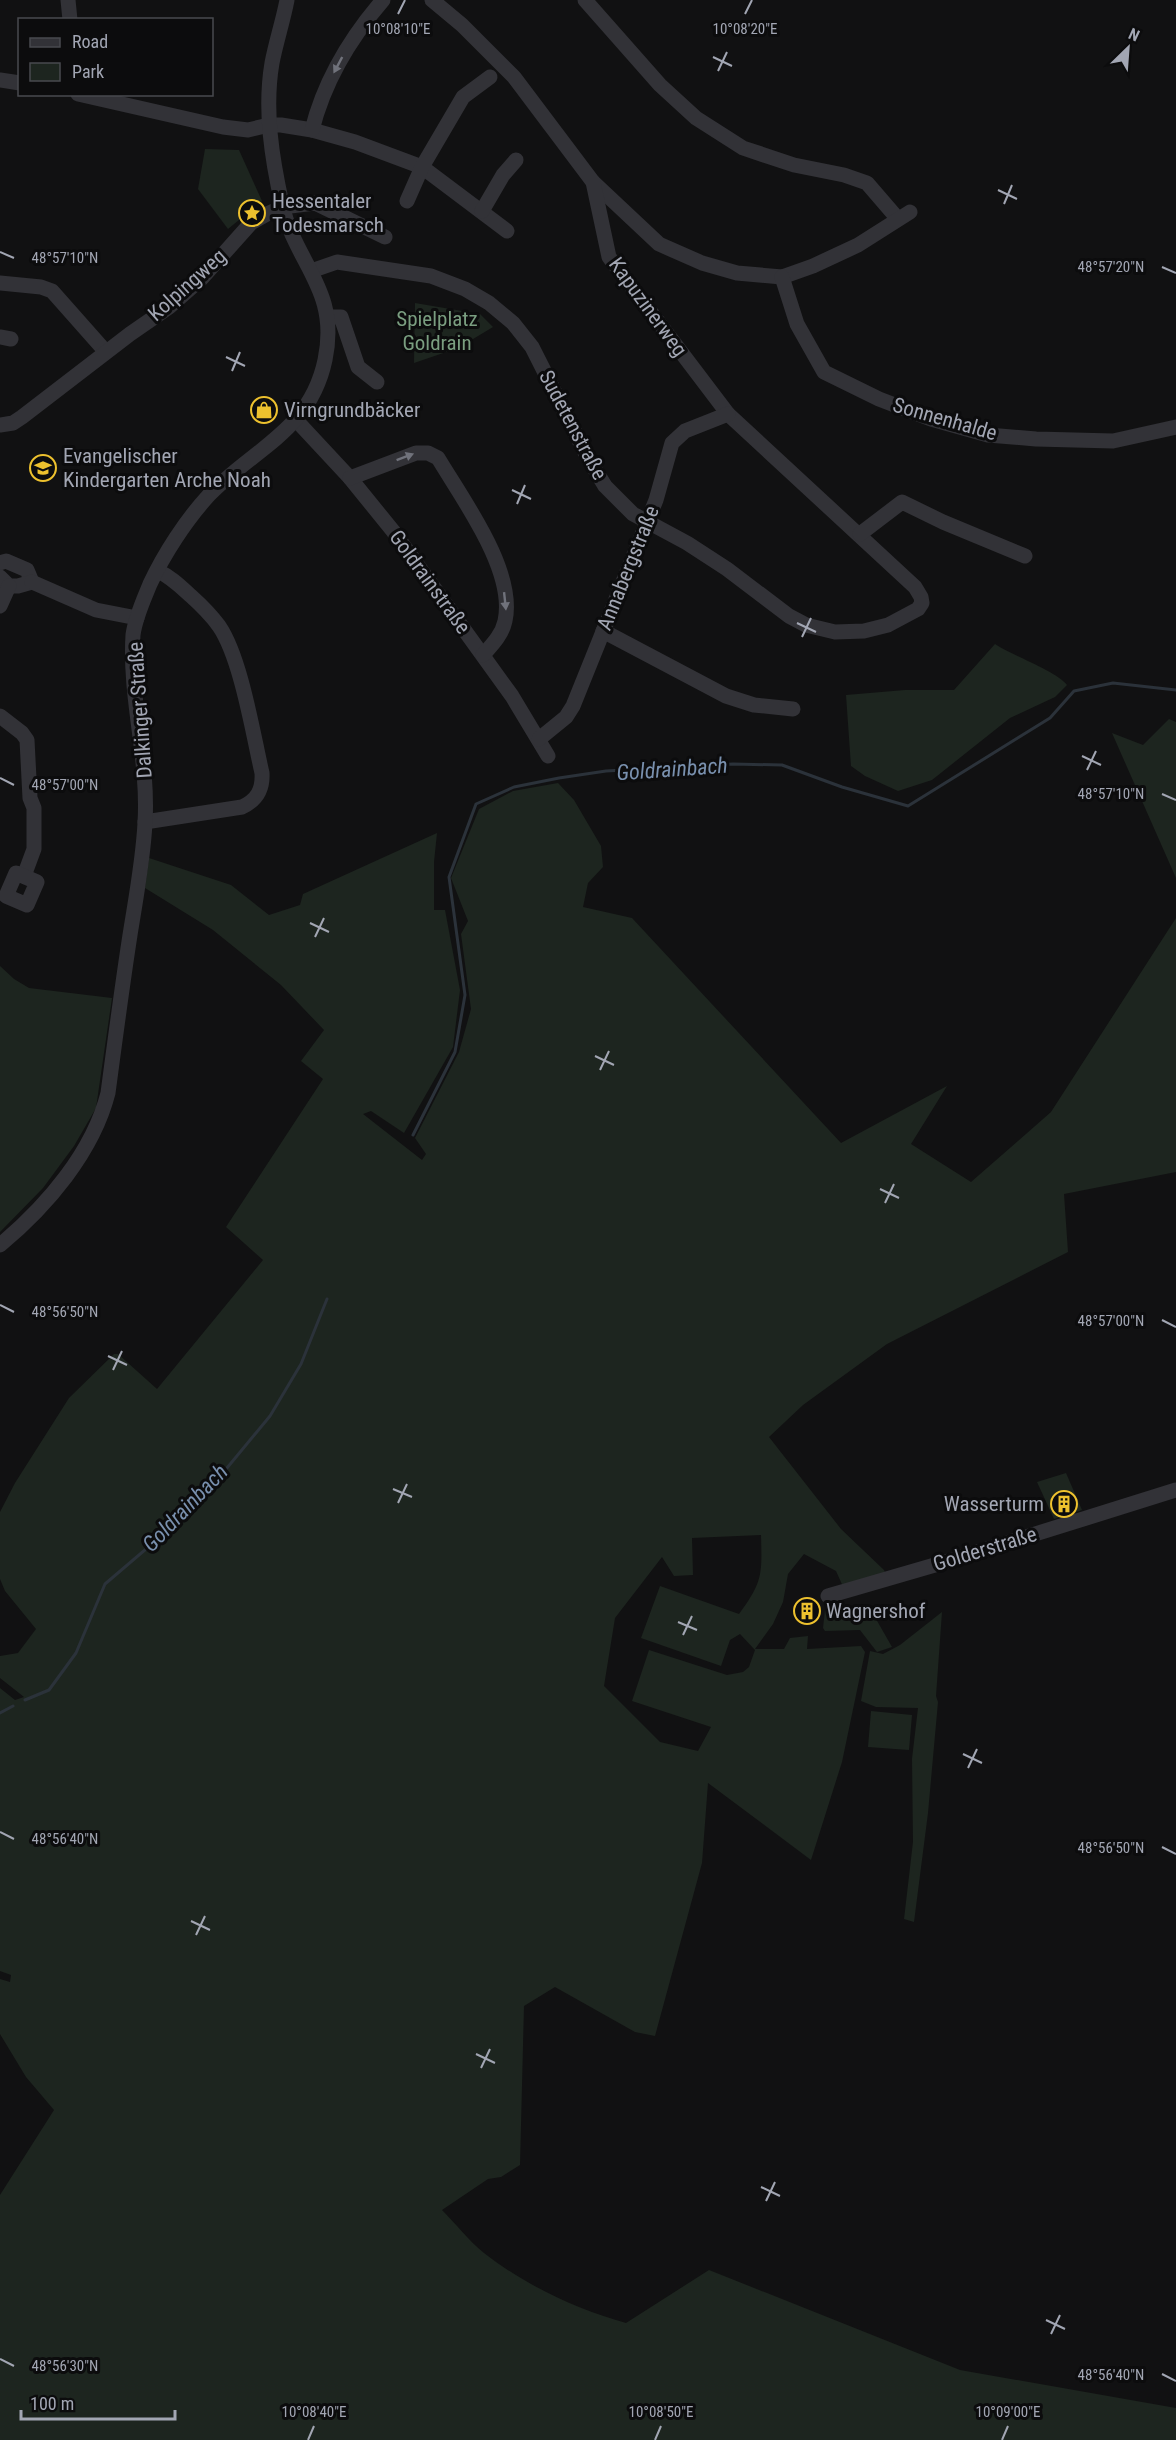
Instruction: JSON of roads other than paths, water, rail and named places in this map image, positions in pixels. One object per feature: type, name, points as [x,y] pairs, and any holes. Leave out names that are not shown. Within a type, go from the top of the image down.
[{"type":"street","points":[[68,0],[70,18]]},
{"type":"street","name":"Dalkinger Straße","points":[[0,1245],[55,1189],[76,1163],[102,1117],[108,1093],[141,875],[145,822],[145,783],[135,698],[133,633],[138,618],[169,551],[209,495],[296,420],[310,403],[325,362],[328,317],[323,296],[295,241],[282,207],[269,125],[272,63],[287,0]]},
{"type":"street","points":[[312,130],[318,107],[340,60],[383,0]]},
{"type":"street","name":"Kapuzinerweg","points":[[432,0],[462,25],[514,78],[593,182],[609,257],[728,414],[915,586],[921,597]]},
{"type":"street","points":[[585,0],[660,85],[696,118],[743,148],[794,165],[844,175],[867,183],[904,215],[858,245],[813,266],[782,277],[737,273],[702,263],[658,244],[593,182]]},
{"type":"street","points":[[407,201],[422,167],[463,97],[490,77]]},
{"type":"street","points":[[0,80],[18,83]]},
{"type":"street","points":[[87,96],[223,127],[248,130],[269,125],[312,130],[355,142],[422,167],[507,231]]},
{"type":"street","points":[[482,211],[503,175],[516,160]]},
{"type":"street","name":"Kolpingweg","points":[[0,425],[13,423],[169,307],[202,278],[251,223],[282,207],[315,203],[385,237]]},
{"type":"street","name":"Sudetenstraße","points":[[311,271],[337,262],[431,276],[465,289],[489,303],[513,323],[532,347],[588,459],[605,486],[633,514],[687,543],[727,569],[789,616],[806,625],[835,632],[864,631],[888,625],[918,609],[922,603],[921,597]]},
{"type":"street","name":"Sonnenhalde","points":[[782,277],[797,324],[824,372],[879,399],[931,419],[988,435],[1036,439],[1113,441],[1176,427]]},
{"type":"street","points":[[0,283],[41,287],[52,291],[106,352]]},
{"type":"street","points":[[328,317],[341,317],[358,367],[377,382]]},
{"type":"street","name":"Annabergstraße","points":[[539,738],[566,717],[573,706],[647,523],[672,443],[685,431],[728,414]]},
{"type":"street","name":"Goldrainstraße","points":[[296,420],[350,478],[393,531],[483,655],[539,738],[548,756]]},
{"type":"street","points":[[350,478],[416,453],[428,453],[438,458],[486,539],[496,559],[504,590],[507,607],[505,623],[496,641],[483,655]]},
{"type":"street","points":[[860,534],[902,502],[943,522],[1025,556]]},
{"type":"street","points":[[0,563],[6,561],[27,570],[32,582]]},
{"type":"street","points":[[145,822],[242,807],[252,802],[263,783],[232,653],[220,628],[207,610],[170,577],[158,571]]},
{"type":"street","points":[[0,606],[4,582],[18,586],[32,582],[96,610],[138,618]]},
{"type":"street","points":[[603,631],[726,696],[754,705],[793,709]]},
{"type":"street","points":[[0,716],[22,733],[27,740],[30,798],[34,808],[34,849],[24,876]]},
{"type":"street","name":"Golderstraße","points":[[828,1596],[1176,1490]]},
{"type":"waterway","name":"Goldrainbach","points":[[413,1135],[455,1052],[465,995],[449,877],[476,804],[514,787],[559,778],[606,771],[733,764],[782,765],[842,787],[908,806],[1050,718],[1074,691],[1113,683],[1176,690]]},
{"type":"waterway","name":"Goldrainbach","points":[[25,1700],[49,1690],[76,1653],[105,1584],[180,1520],[270,1416],[301,1364],[327,1299]]},
{"type":"waterway","name":"Goldrainbach","points":[[0,1713],[13,1706]]},
{"type":"place","name":"Hessentaler Todesmarsch","points":[[252,213]]},
{"type":"place","name":"Virngrundbäcker","points":[[264,410]]},
{"type":"place","name":"Evangelischer Kindergarten Arche Noah","points":[[43,468]]},
{"type":"place","name":"Wasserturm","points":[[1064,1504]]},
{"type":"place","name":"Wagnershof","points":[[807,1611]]},
{"type":"park label","name":"Spielplatz Goldrain","points":[[437,331]]}]
